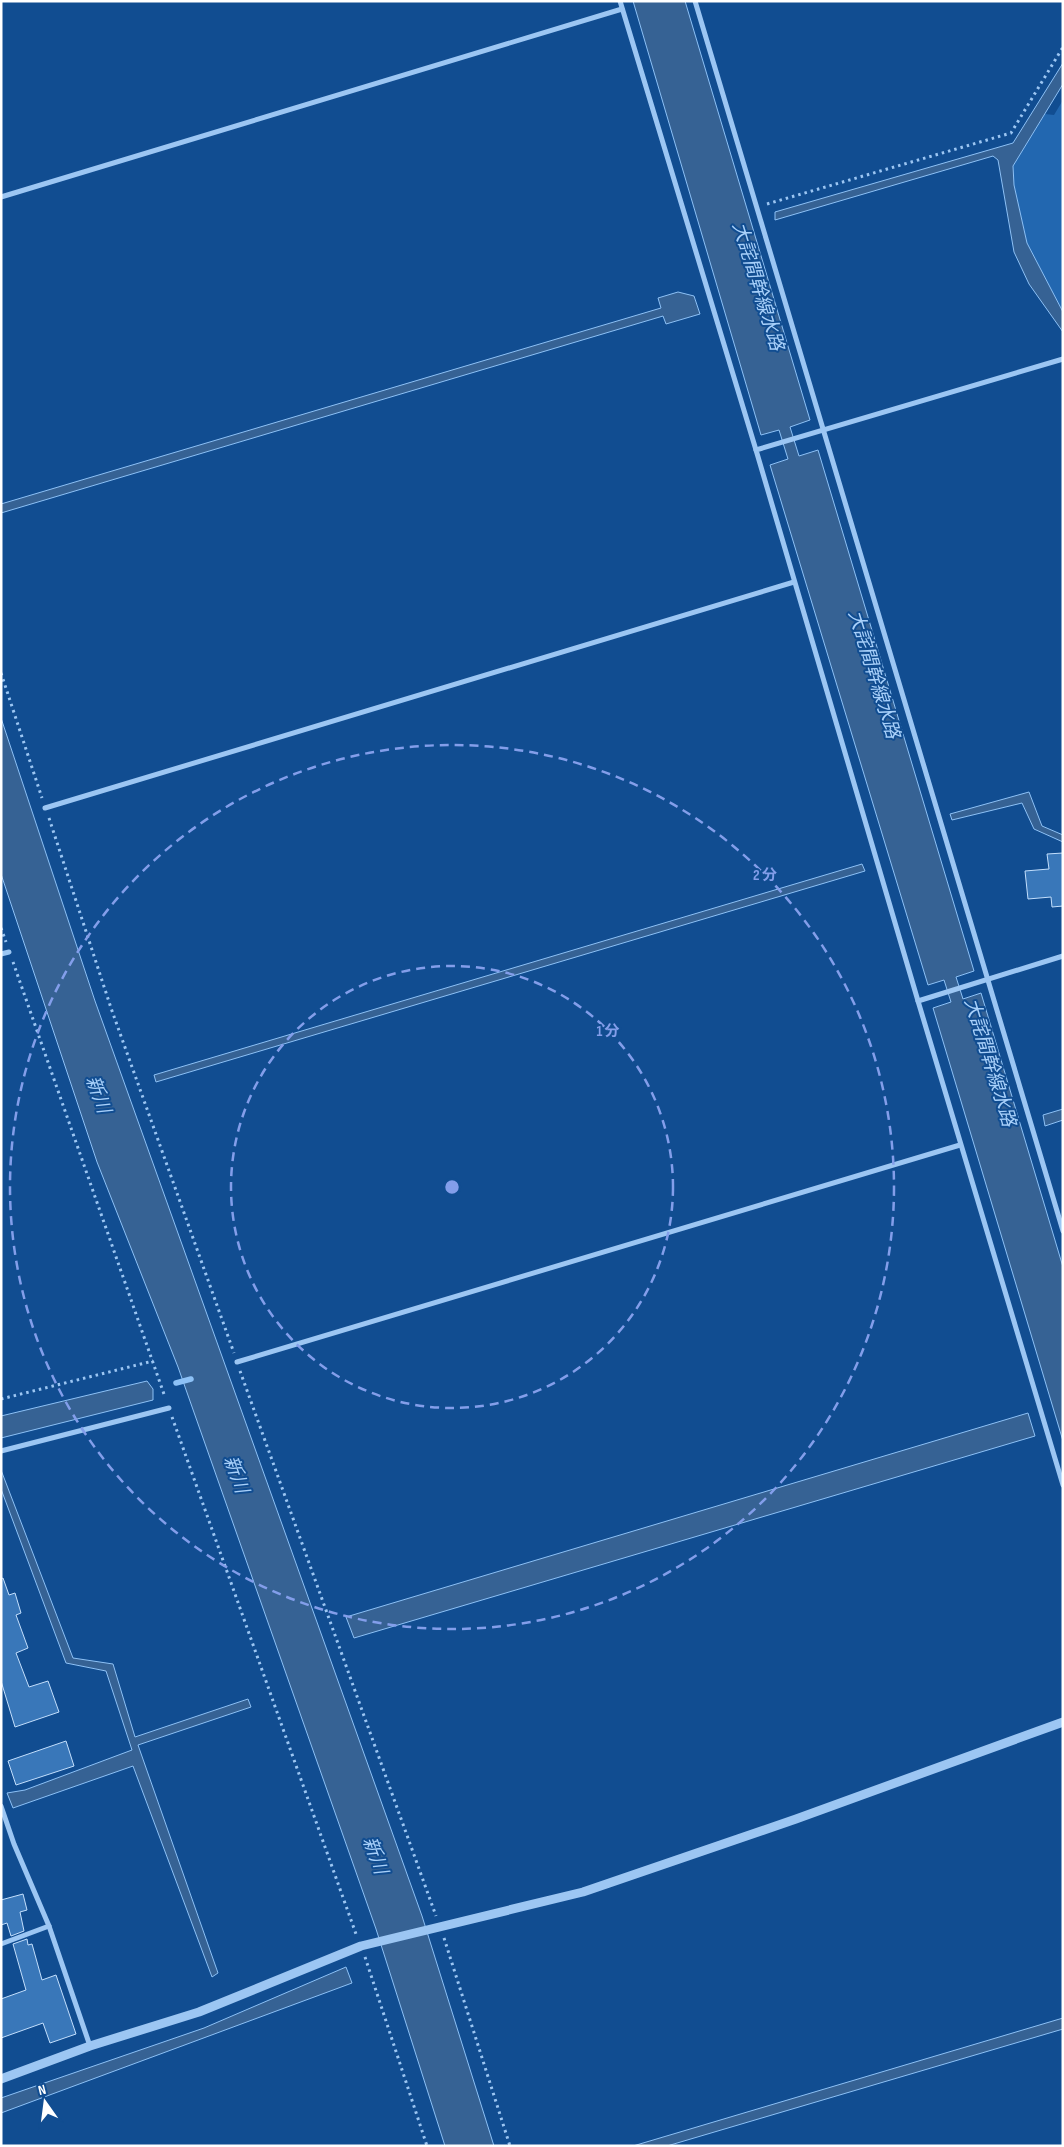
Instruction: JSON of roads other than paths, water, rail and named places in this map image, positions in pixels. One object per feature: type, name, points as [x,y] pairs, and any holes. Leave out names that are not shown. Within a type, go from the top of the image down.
[{"type":"street","points":[[620,1],[756,450],[960,1145],[1063,1485]]},
{"type":"street","points":[[695,1],[822,431],[1063,1231]]},
{"type":"street","points":[[1,197],[622,9]]},
{"type":"street","points":[[756,450],[1063,359]]},
{"type":"street","points":[[45,808],[794,582]]},
{"type":"street","points":[[1,954],[9,952]]},
{"type":"street","points":[[918,1001],[987,978],[1063,956]]},
{"type":"street","points":[[237,1362],[960,1145]]},
{"type":"street","points":[[1,1451],[169,1408]]},
{"type":"street","points":[[1,2079],[90,2046],[199,2012],[361,1946],[583,1892],[796,1819],[1063,1722]]},
{"type":"street","points":[[1,1806],[14,1844],[49,1926],[90,2046]]},
{"type":"street","points":[[1,1944],[49,1926]]},
{"type":"water","name":"大詫間幹線水路","points":[[633,1],[685,1],[810,420],[790,427],[799,456],[818,450],[974,971],[956,977],[963,999],[981,993],[1063,1267],[1063,1441],[933,1008],[951,1002],[944,980],[928,985],[770,465],[788,459],[779,430],[761,435]]},
{"type":"water","points":[[1063,63],[1063,84],[1013,166],[1014,185],[1027,243],[1063,312],[1063,332],[1029,284],[1014,252],[998,160],[993,156],[775,220],[775,212],[1013,143]]},
{"type":"water","points":[[678,292],[694,296],[700,314],[666,324],[663,316],[1,513],[1,504],[661,308],[658,298]]},
{"type":"water","name":"新川","points":[[1,718],[95,1001],[422,1916],[494,2146],[445,2146],[376,1929],[178,1367],[97,1162],[1,874]]},
{"type":"water","points":[[1029,792],[1042,826],[1063,835],[1063,842],[1034,829],[1022,803],[952,820],[950,814]]},
{"type":"water","points":[[862,864],[865,871],[156,1082],[154,1075]]},
{"type":"water","points":[[1063,1109],[1063,1120],[1045,1126],[1043,1115]]},
{"type":"water","points":[[147,1381],[153,1389],[153,1400],[1,1438],[1,1416]]},
{"type":"water","points":[[1028,1413],[1035,1436],[354,1638],[346,1617]]},
{"type":"water","points":[[1,1470],[73,1658],[113,1664],[135,1737],[248,1699],[251,1707],[138,1745],[218,1973],[212,1977],[133,1766],[13,1808],[7,1793],[25,1790],[132,1750],[106,1671],[66,1663],[1,1489]]},
{"type":"water","points":[[346,1967],[352,1983],[1,2113],[1,2098],[204,2028]]},
{"type":"water","points":[[1063,2018],[1063,2029],[667,2146],[633,2146]]},
{"type":"waterway","points":[[176,1383],[191,1379]]}]
